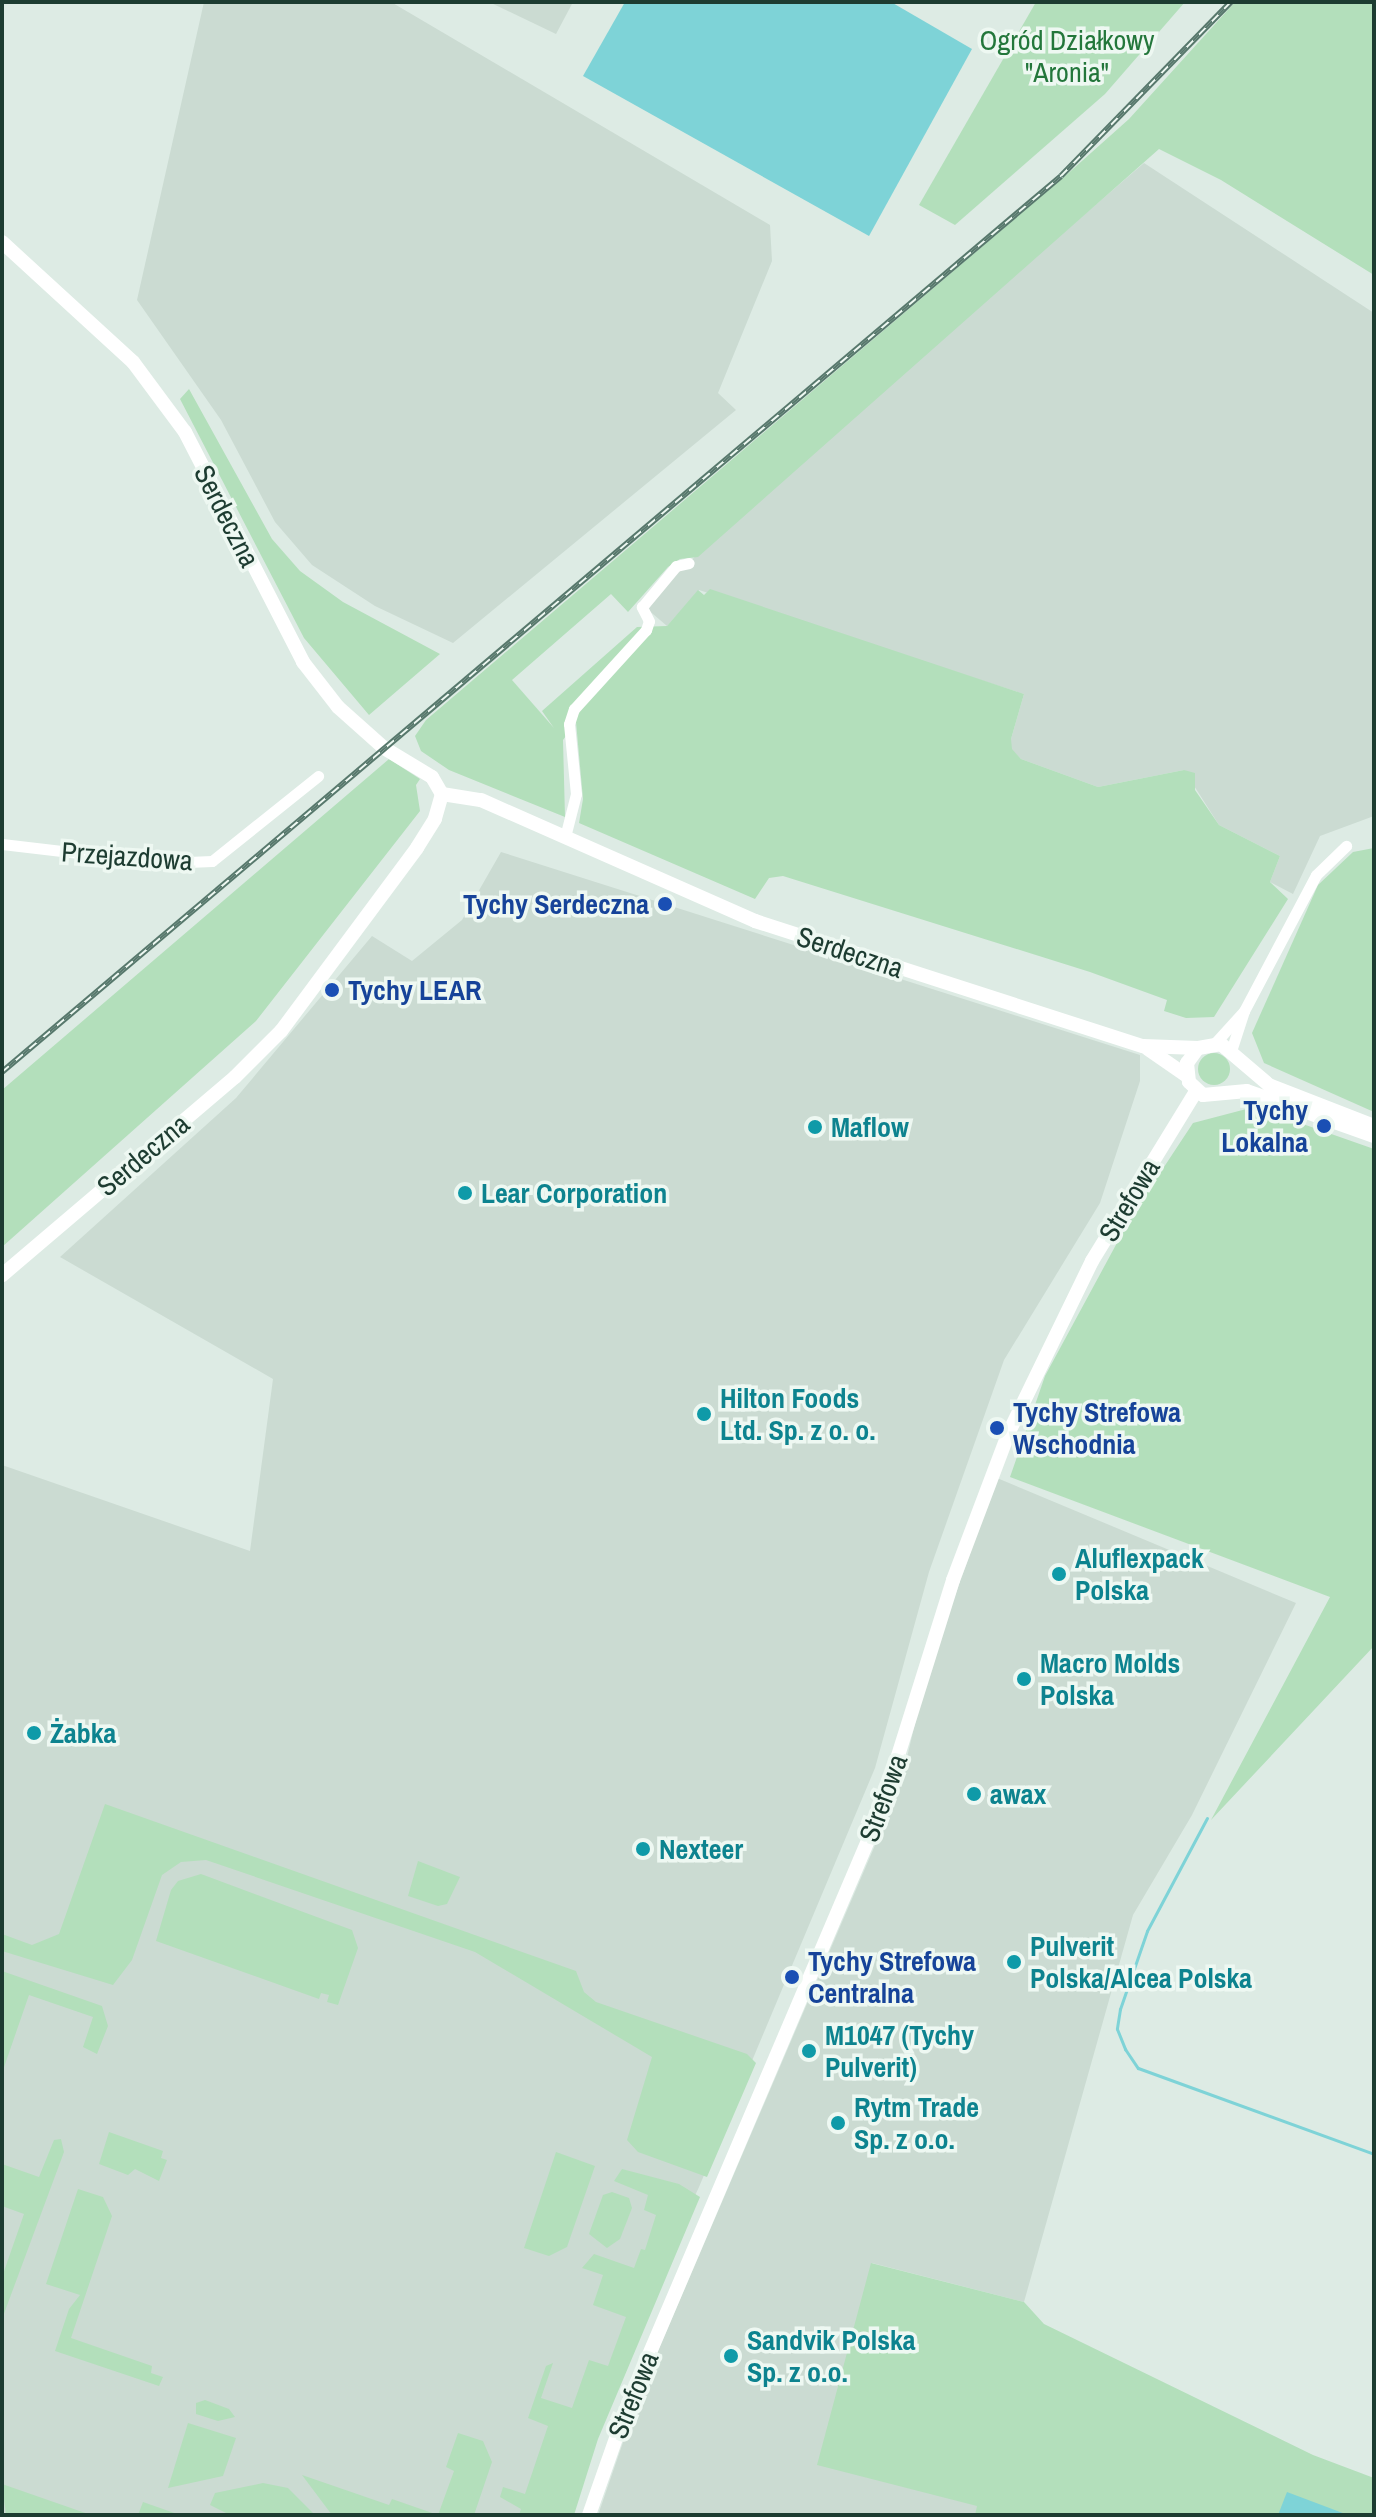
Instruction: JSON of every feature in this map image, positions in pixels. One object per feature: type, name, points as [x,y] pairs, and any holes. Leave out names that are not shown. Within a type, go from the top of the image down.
[{"type":"street","name":"Serdeczna","points":[[2,242],[98,327],[151,384],[185,432],[303,662],[338,707],[384,748],[432,777],[442,794],[435,819],[417,848],[267,1046],[2,1275]]},
{"type":"street","points":[[565,837],[575,805],[569,724],[574,709],[646,630],[649,621],[642,607],[676,566],[689,563]]},
{"type":"street","name":"Przejazdowa","points":[[2,844],[164,863],[212,861],[318,776]]},
{"type":"street","name":"Serdeczna","points":[[442,794],[469,795],[741,916],[1143,1046],[1198,1048]]},
{"type":"street","points":[[1346,846],[1316,875],[1244,1011],[1215,1043],[1198,1048],[1187,1063],[1187,1076],[1196,1091],[1210,1097],[1230,1091],[1275,1098],[1374,1136]]},
{"type":"street","points":[[1230,1091],[1239,1078],[1235,1057],[1244,1011]]},
{"type":"street","points":[[1215,1043],[1269,1085],[1374,1126]]},
{"type":"street","name":"Serdeczna","points":[[1143,1046],[1187,1076]]},
{"type":"street","name":"Strefowa","points":[[589,2515],[628,2404],[875,1825],[953,1580],[1009,1432],[1092,1261],[1196,1091]]},
{"type":"shaded area","points":[[204,2],[391,2],[770,225],[772,261],[718,393],[736,410],[453,643],[375,606],[312,565],[275,522],[221,420],[137,300]]},
{"type":"shaded area","points":[[489,2],[573,2],[556,34]]},
{"type":"shaded area","points":[[1144,163],[1374,313],[1374,816],[1320,836],[1293,894],[1270,882],[1280,856],[1219,825],[1184,770],[1098,787],[1021,759],[1011,749],[1011,739],[1024,694],[699,590],[667,626],[646,608],[678,572],[840,426]]},
{"type":"shaded area","points":[[501,852],[1140,1055],[1140,1081],[1100,1203],[1004,1360],[929,1572],[875,1768],[699,2187],[547,2515],[2,2515],[2,1465],[250,1551],[273,1379],[60,1257],[236,1098],[372,936],[412,961],[462,920]]},
{"type":"shaded area","points":[[997,1478],[1296,1603],[1192,1815],[1133,1915],[1024,2302],[872,2263],[978,2506],[975,2515],[598,2515],[640,2393],[900,1787],[926,1677]]},
{"type":"green space","name":"Ogród Działkowy \"Aronia\"","points":[[1036,2],[1185,2],[1105,94],[955,225],[919,205]]},
{"type":"green space","points":[[1235,2],[1374,2],[1374,275],[1221,180],[1159,149],[698,557],[680,559],[668,567],[628,612],[611,594],[512,680],[554,728],[542,711],[637,627],[667,626],[698,590],[704,595],[710,589],[1024,694],[1011,739],[1012,749],[1021,759],[1098,787],[1184,770],[1195,773],[1195,790],[1219,825],[1280,856],[1270,882],[1288,899],[1214,1017],[1186,1018],[1164,1011],[1167,1000],[1090,972],[783,876],[769,878],[755,899],[579,823],[583,799],[576,722],[563,740],[565,817],[449,770],[421,751],[415,736],[426,720],[1064,177],[1129,119]]},
{"type":"green space","points":[[189,389],[272,539],[300,571],[343,602],[440,654],[369,715],[304,638],[180,399]]},
{"type":"green space","points":[[389,759],[420,779],[416,785],[420,811],[256,1021],[2,1247],[2,1090]]},
{"type":"green space","points":[[1374,848],[1374,1112],[1264,1063],[1252,1033],[1318,885],[1353,852]]},
{"type":"green space","points":[[1214,1053],[1226,1057],[1230,1069],[1226,1081],[1214,1085],[1202,1081],[1198,1069],[1202,1057]]},
{"type":"green space","points":[[1254,1107],[1374,1149],[1374,1646],[1211,1820],[1330,1597],[1010,1477],[1045,1376],[1131,1217],[1193,1123]]},
{"type":"green space","points":[[105,1804],[576,1971],[584,1992],[596,2002],[747,2054],[756,2063],[707,2177],[638,2152],[627,2140],[652,2057],[475,1952],[206,1860],[181,1862],[162,1875],[132,1960],[113,1985],[2,1951],[2,1934],[32,1945],[59,1934]]},
{"type":"green space","points":[[418,1861],[460,1877],[447,1904],[438,1906],[408,1896]]},
{"type":"green space","points":[[201,1874],[352,1930],[358,1948],[338,2005],[327,2002],[329,1995],[321,1993],[319,1999],[156,1941],[171,1890],[178,1881]]},
{"type":"green space","points":[[2,1971],[102,2006],[108,2026],[97,2054],[83,2047],[93,2017],[29,1995],[2,2073]]},
{"type":"green space","points":[[109,2132],[163,2151],[161,2158],[167,2160],[159,2181],[135,2169],[128,2175],[99,2164]]},
{"type":"green space","points":[[61,2139],[64,2152],[2,2319],[2,2277],[24,2214],[2,2206],[2,2164],[39,2177],[54,2140]]},
{"type":"green space","points":[[556,2152],[595,2166],[567,2247],[549,2256],[524,2248]]},
{"type":"green space","points":[[622,2169],[679,2184],[700,2197],[598,2439],[574,2515],[519,2515],[521,2509],[500,2497],[503,2487],[525,2494],[548,2426],[528,2418],[546,2366],[553,2363],[541,2398],[572,2408],[589,2360],[608,2366],[626,2317],[593,2305],[603,2275],[582,2268],[594,2254],[634,2268],[641,2249],[645,2250],[656,2215],[644,2210],[648,2195],[614,2181]]},
{"type":"green space","points":[[78,2189],[103,2197],[112,2216],[71,2338],[152,2366],[151,2373],[163,2377],[159,2386],[55,2351],[69,2309],[80,2295],[46,2284]]},
{"type":"green space","points":[[612,2192],[629,2198],[632,2208],[620,2239],[607,2248],[589,2234],[603,2195]]},
{"type":"green space","points":[[871,2263],[1024,2302],[1044,2324],[1313,2455],[1374,2478],[1374,2515],[975,2515],[977,2506],[817,2465]]},
{"type":"green space","points":[[205,2400],[229,2409],[235,2417],[218,2421],[196,2414],[196,2403]]},
{"type":"green space","points":[[188,2423],[236,2438],[223,2476],[168,2488]]},
{"type":"green space","points":[[458,2433],[483,2441],[492,2462],[474,2515],[438,2515],[454,2471],[446,2467]]},
{"type":"green space","points":[[302,2475],[389,2505],[392,2499],[438,2515],[332,2515]]},
{"type":"green space","points":[[263,2483],[288,2488],[315,2515],[230,2515],[210,2505],[215,2493]]},
{"type":"green space","points":[[2,2484],[91,2515],[6,2515]]},
{"type":"green space","points":[[143,2502],[180,2515],[138,2515]]},
{"type":"water","points":[[625,2],[891,2],[972,49],[869,236],[583,76]]},
{"type":"water","points":[[1287,2492],[1348,2515],[1278,2515]]},
{"type":"waterway","points":[[1207,1818],[1147,1931],[1120,2009],[1117,2029],[1125,2049],[1138,2068],[1374,2154]]},
{"type":"railway","points":[[2,1072],[1061,176],[1231,2]]},
{"type":"place","name":"Tychy Serdeczna","points":[[665,904]]},
{"type":"place","name":"Tychy LEAR","points":[[332,990]]},
{"type":"place","name":"Tychy Lokalna","points":[[1324,1126]]},
{"type":"place","name":"Maflow","points":[[815,1127]]},
{"type":"place","name":"Lear Corporation","points":[[465,1193]]},
{"type":"place","name":"Hilton Foods Ltd. Sp. z o. o.","points":[[704,1414]]},
{"type":"place","name":"Tychy Strefowa Wschodnia","points":[[997,1428]]},
{"type":"place","name":"Aluflexpack Polska","points":[[1059,1574]]},
{"type":"place","name":"Macro Molds Polska","points":[[1024,1679]]},
{"type":"place","name":"Żabka","points":[[34,1733]]},
{"type":"place","name":"awax","points":[[974,1794]]},
{"type":"place","name":"Nexteer","points":[[643,1849]]},
{"type":"place","name":"Pulverit Polska/Alcea Polska","points":[[1014,1962]]},
{"type":"place","name":"Tychy Strefowa Centralna","points":[[792,1977]]},
{"type":"place","name":"M1047 (Tychy Pulverit)","points":[[809,2051]]},
{"type":"place","name":"Rytm Trade Sp. z o.o.","points":[[838,2123]]},
{"type":"place","name":"Sandvik Polska Sp. z o.o.","points":[[731,2356]]}]
